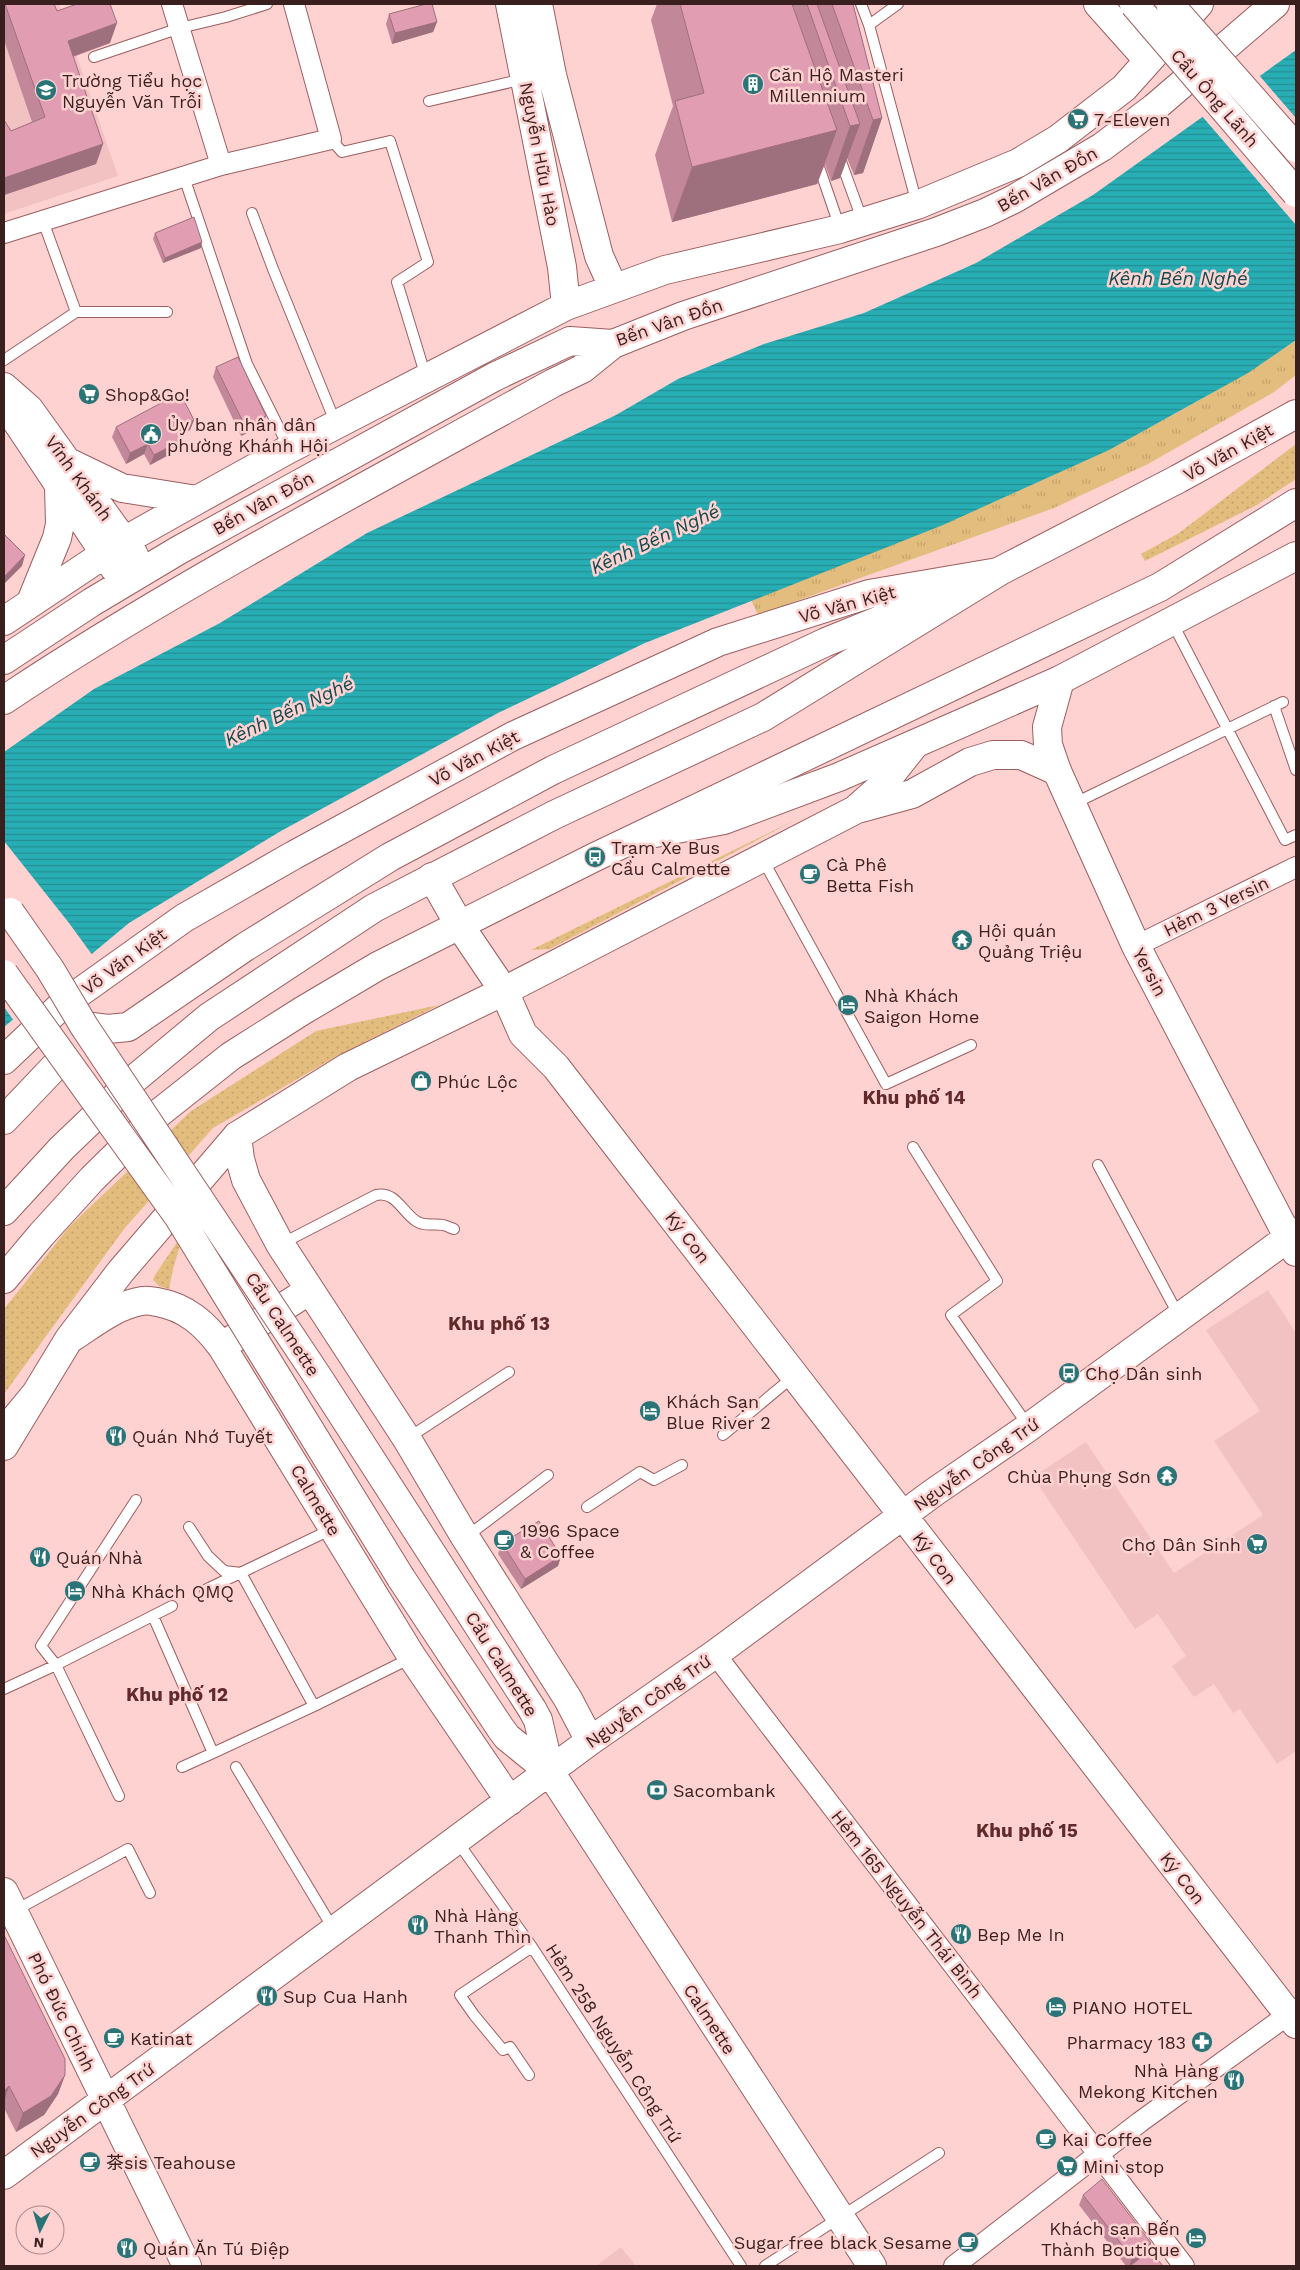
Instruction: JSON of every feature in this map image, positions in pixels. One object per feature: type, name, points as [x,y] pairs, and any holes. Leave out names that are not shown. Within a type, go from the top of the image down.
[{"type":"main road","name":"Nguyễn Hữu Hào","points":[[510,4],[559,253],[566,306]]},
{"type":"main road","name":"Nguyễn Hữu Hào","points":[[538,4],[552,75],[596,245],[613,287]]},
{"type":"main road","points":[[1098,4],[1148,60]]},
{"type":"main road","name":"Cầu Ông Lãnh","points":[[1134,4],[1296,193]]},
{"type":"main road","name":"Cầu Ông Lãnh","points":[[1170,4],[1296,148]]},
{"type":"main road","name":"Bến Vân Đồn","points":[[4,621],[114,547],[197,500],[336,424],[566,306],[613,287],[665,270],[852,225],[918,205],[1018,163],[1058,139],[1124,88],[1199,4]]},
{"type":"main road","name":"Bến Vân Đồn","points":[[4,660],[134,577],[381,438],[494,377],[570,341],[613,344],[683,316],[936,232],[985,213],[1014,199],[1102,147],[1154,108],[1275,4]]},
{"type":"main road","points":[[559,253],[596,245]]},
{"type":"main road","points":[[4,700],[127,623],[553,383],[582,369],[613,344]]},
{"type":"main road","name":"Vĩnh Khánh","points":[[5,390],[13,419],[63,474],[134,577]]},
{"type":"main road","name":"Võ Văn Kiệt","points":[[4,1211],[62,1148],[132,1081],[209,1017],[374,908],[554,815],[763,717],[1000,571],[1178,479],[1296,414]]},
{"type":"main road","points":[[32,602],[57,538],[60,524],[63,474],[122,488],[197,500]]},
{"type":"main road","points":[[4,1279],[92,1179],[159,1113],[231,1056],[378,966],[636,837],[1160,587],[1296,503]]},
{"type":"main road","points":[[636,837],[724,820],[839,777],[1060,680],[1296,556]]},
{"type":"main road","points":[[84,1026],[128,1027],[245,947],[390,857],[553,770],[826,642],[1000,571]]},
{"type":"main road","name":"Võ Văn Kiệt","points":[[4,1060],[62,1005],[184,918],[294,855],[513,736],[718,642],[869,594],[1000,571]]},
{"type":"main road","name":"Yersin","points":[[1060,680],[1048,727],[1048,746],[1056,770],[1136,946],[1294,1241]]},
{"type":"main road","points":[[855,810],[881,787],[915,744]]},
{"type":"main road","points":[[4,1446],[69,1339],[121,1271],[238,1136],[348,1067],[504,991],[855,810],[912,794],[970,762],[993,755],[1021,755],[1056,770]]},
{"type":"main road","name":"Võ Văn Kiệt","points":[[4,1186],[48,1137],[117,1068],[237,974],[372,889],[432,877]]},
{"type":"main road","name":"Ký Con","points":[[432,877],[460,926],[504,991],[541,1025],[556,1067],[903,1516],[1294,2015]]},
{"type":"main road","name":"Cầu Calmette","points":[[4,904],[50,969],[84,1026],[318,1378],[532,1709],[538,1720],[550,1772]]},
{"type":"main road","name":"Cầu Calmette","points":[[4,974],[178,1216],[401,1578],[501,1729],[507,1737],[550,1772]]},
{"type":"main road","points":[[4,1120],[64,1058]]},
{"type":"main road","points":[[238,1136],[240,1158],[246,1180],[280,1244],[407,1439],[465,1538],[568,1699],[590,1741]]},
{"type":"main road","name":"Nguyễn Công Trứ","points":[[4,2175],[590,1741],[715,1654],[1179,1317],[1294,1241]]},
{"type":"main road","points":[[222,1347],[310,1290]]},
{"type":"main road","name":"Calmette","points":[[69,1339],[114,1311],[144,1300],[170,1304],[190,1315],[210,1330],[412,1657],[510,1801]]},
{"type":"main road","points":[[4,1432],[33,1397]]},
{"type":"main road","name":"Calmette","points":[[550,1772],[838,2217],[872,2266]]},
{"type":"main road","name":"Phó Đức Chính","points":[[8,1902],[104,2101],[187,2266]]},
{"type":"street","points":[[172,4],[221,165]]},
{"type":"street","points":[[4,233],[221,165],[331,139],[294,4]]},
{"type":"street","name":"Hẻm 3 Yersin","points":[[1136,946],[1296,867]]},
{"type":"street","name":"Hẻm 165 Nguyễn Thái Bình","points":[[715,1654],[1184,2266]]},
{"type":"street","points":[[954,2266],[1099,2154],[1294,2015]]},
{"type":"lane","points":[[94,57],[180,28],[226,17],[267,4]]},
{"type":"lane","points":[[861,4],[869,25],[918,205]]},
{"type":"lane","points":[[869,25],[898,4]]},
{"type":"lane","points":[[429,101],[525,79]]},
{"type":"lane","points":[[331,139],[342,152],[390,141],[428,262],[397,282],[426,378]]},
{"type":"lane","points":[[835,145],[852,225]]},
{"type":"lane","points":[[812,149],[852,225]]},
{"type":"lane","points":[[184,177],[247,364],[289,449]]},
{"type":"lane","points":[[252,213],[336,424]]},
{"type":"lane","points":[[43,221],[76,312]]},
{"type":"lane","points":[[4,360],[76,312],[167,312]]},
{"type":"lane","points":[[1172,622],[1285,840],[1296,835]]},
{"type":"lane","points":[[1073,804],[1278,704],[1296,770]]},
{"type":"lane","points":[[761,857],[886,1084],[971,1045]]},
{"type":"lane","points":[[912,1147],[997,1281],[951,1315],[1029,1427]]},
{"type":"lane","points":[[1098,1165],[1179,1317]]},
{"type":"lane","points":[[280,1244],[376,1195],[384,1193],[391,1196],[415,1221],[425,1225],[442,1225],[454,1229]]},
{"type":"lane","points":[[407,1439],[509,1372]]},
{"type":"lane","points":[[723,1435],[795,1375]]},
{"type":"lane","points":[[586,1507],[640,1472],[654,1480],[682,1466]]},
{"type":"lane","points":[[465,1538],[548,1476]]},
{"type":"lane","points":[[120,1796],[56,1665],[41,1646],[136,1500]]},
{"type":"lane","points":[[189,1527],[208,1556],[224,1571],[241,1573]]},
{"type":"lane","points":[[205,1590],[333,1528]]},
{"type":"lane","points":[[241,1573],[314,1706]]},
{"type":"lane","points":[[4,1689],[56,1665],[172,1606]]},
{"type":"lane","points":[[153,1616],[213,1753]]},
{"type":"lane","points":[[182,1767],[314,1706],[412,1657]]},
{"type":"lane","points":[[236,1767],[335,1931]]},
{"type":"lane","name":"Hẻm 258 Nguyễn Công Trứ","points":[[456,1841],[532,1948],[741,2266]]},
{"type":"lane","points":[[8,1902],[128,1849],[150,1893]]},
{"type":"lane","points":[[529,2075],[510,2047],[503,2050],[460,1995],[532,1948]]},
{"type":"lane","points":[[765,2266],[939,2153]]},
{"type":"shaded area","name":"Trường Tiểu học Nguyễn Văn Trỗi","points":[[4,4],[59,4],[118,176],[4,214]]},
{"type":"shaded area","name":"Chợ Dân Sinh","points":[[1268,1290],[1296,1333],[1296,1751],[1277,1764],[1240,1709],[1233,1713],[1214,1684],[1194,1697],[1172,1666],[1186,1656],[1158,1614],[1135,1629],[1033,1477],[1086,1442],[1174,1573],[1263,1515],[1214,1441],[1260,1411],[1206,1330]]},
{"type":"shaded area","points":[[621,2247],[636,2266],[596,2266]]},
{"type":"green space","points":[[1296,340],[1296,375],[1274,392],[1148,464],[1054,508],[758,615],[751,600],[962,515],[1099,453],[1232,381]]},
{"type":"green space","points":[[1296,444],[1296,479],[1257,505],[1145,561],[1141,554],[1179,533]]},
{"type":"green space","points":[[799,818],[550,949],[531,950]]},
{"type":"green space","points":[[439,1005],[337,1056],[213,1128],[124,1229],[4,1394],[4,1309],[69,1227],[191,1111],[316,1031]]},
{"type":"green space","points":[[184,1232],[169,1289],[159,1286],[153,1280],[155,1275]]},
{"type":"water","name":"Kênh Bến Nghé","points":[[1296,50],[1296,340],[1248,373],[1109,450],[943,525],[645,643],[498,713],[281,831],[129,923],[4,1027],[4,752],[94,689],[220,623],[367,533],[616,415],[678,379],[764,344],[864,313],[976,263],[1093,195]]},
{"type":"pier","points":[[1258,74],[1296,118],[1296,225],[1201,115]]},
{"type":"pier","points":[[4,841],[93,956],[14,1021],[4,1007]]},
{"type":"building","points":[[5,4],[54,4],[57,11],[77,4],[110,4],[117,23],[68,41],[103,144],[4,178],[4,120],[11,131],[45,117]]},
{"type":"building","points":[[432,4],[437,22],[395,33],[389,14]]},
{"type":"building","points":[[680,4],[792,4],[837,130],[692,167],[675,101],[704,93]]},
{"type":"building","points":[[807,4],[817,4],[860,124],[850,126]]},
{"type":"building","points":[[832,4],[853,4],[882,118],[873,120]]},
{"type":"building","points":[[194,217],[202,242],[165,258],[155,233]]},
{"type":"building","points":[[238,357],[266,416],[245,426],[216,367]]},
{"type":"building","name":"Ủy ban nhân dân phường Khánh Hội","points":[[180,393],[194,420],[176,429],[182,440],[154,455],[148,444],[130,453],[116,427]]},
{"type":"building","points":[[4,534],[25,555],[4,577]]},
{"type":"building","points":[[539,1521],[561,1556],[525,1579],[502,1543]]},
{"type":"building","points":[[4,1935],[65,2059],[65,2075],[51,2096],[23,2113],[9,2086],[4,2091]]},
{"type":"building","points":[[1102,2179],[1151,2243],[1132,2258],[1083,2195]]},
{"type":"building","points":[[1150,2250],[1163,2266],[1130,2266]]},
{"type":"place","name":"Căn Hộ Masteri Millennium","points":[[753,84]]},
{"type":"place","name":"Trường Tiểu học Nguyễn Văn Trỗi","points":[[46,90]]},
{"type":"place","name":"7-Eleven","points":[[1078,119]]},
{"type":"place","name":"Shop&Go!","points":[[89,394]]},
{"type":"place","name":"Ủy ban nhân dân phường Khánh Hội","points":[[151,434]]},
{"type":"place","name":"Trạm Xe Bus Cầu Calmette","points":[[595,857]]},
{"type":"place","name":"Cà Phê Betta Fish","points":[[810,874]]},
{"type":"place","name":"Hội quán Quảng Triệu","points":[[962,940]]},
{"type":"place","name":"Nhà Khách Saigon Home","points":[[848,1005]]},
{"type":"place","name":"Phúc Lộc","points":[[421,1081]]},
{"type":"place","name":"Chợ Dân sinh","points":[[1069,1373]]},
{"type":"place","name":"Khách Sạn Blue River 2","points":[[650,1411]]},
{"type":"place","name":"Quán Nhớ Tuyết","points":[[116,1436]]},
{"type":"place","name":"Chùa Phụng Sơn","points":[[1167,1476]]},
{"type":"place","name":"1996 Space & Coffee","points":[[504,1540]]},
{"type":"place","name":"Chợ Dân Sinh","points":[[1257,1544]]},
{"type":"place","name":"Quán Nhà","points":[[40,1557]]},
{"type":"place","name":"Nhà Khách QMQ","points":[[75,1591]]},
{"type":"place","name":"Sacombank","points":[[657,1790]]},
{"type":"place","name":"Nhà Hàng Thanh Thìn","points":[[418,1925]]},
{"type":"place","name":"Bep Me In","points":[[961,1934]]},
{"type":"place","name":"Sup Cua Hanh","points":[[267,1996]]},
{"type":"place","name":"PIANO HOTEL","points":[[1056,2007]]},
{"type":"place","name":"Katinat","points":[[114,2038]]},
{"type":"place","name":"Pharmacy 183","points":[[1202,2042]]},
{"type":"place","name":"Nhà Hàng Mekong Kitchen","points":[[1234,2080]]},
{"type":"place","name":"Kai Coffee","points":[[1046,2139]]},
{"type":"place","name":"茶sis Teahouse","points":[[90,2162]]},
{"type":"place","name":"Mini stop","points":[[1067,2166]]},
{"type":"place","name":"Khách sạn Bến Thành Boutique","points":[[1196,2238]]},
{"type":"place","name":"Sugar free black Sesame","points":[[968,2242]]},
{"type":"place","name":"Quán Ăn Tú Điệp","points":[[127,2248]]},
{"type":"district","name":"Khu phố 14","points":[[914,1097]]},
{"type":"district","name":"Khu phố 13","points":[[499,1323]]},
{"type":"district","name":"Khu phố 12","points":[[177,1694]]},
{"type":"district","name":"Khu phố 15","points":[[1027,1830]]}]
